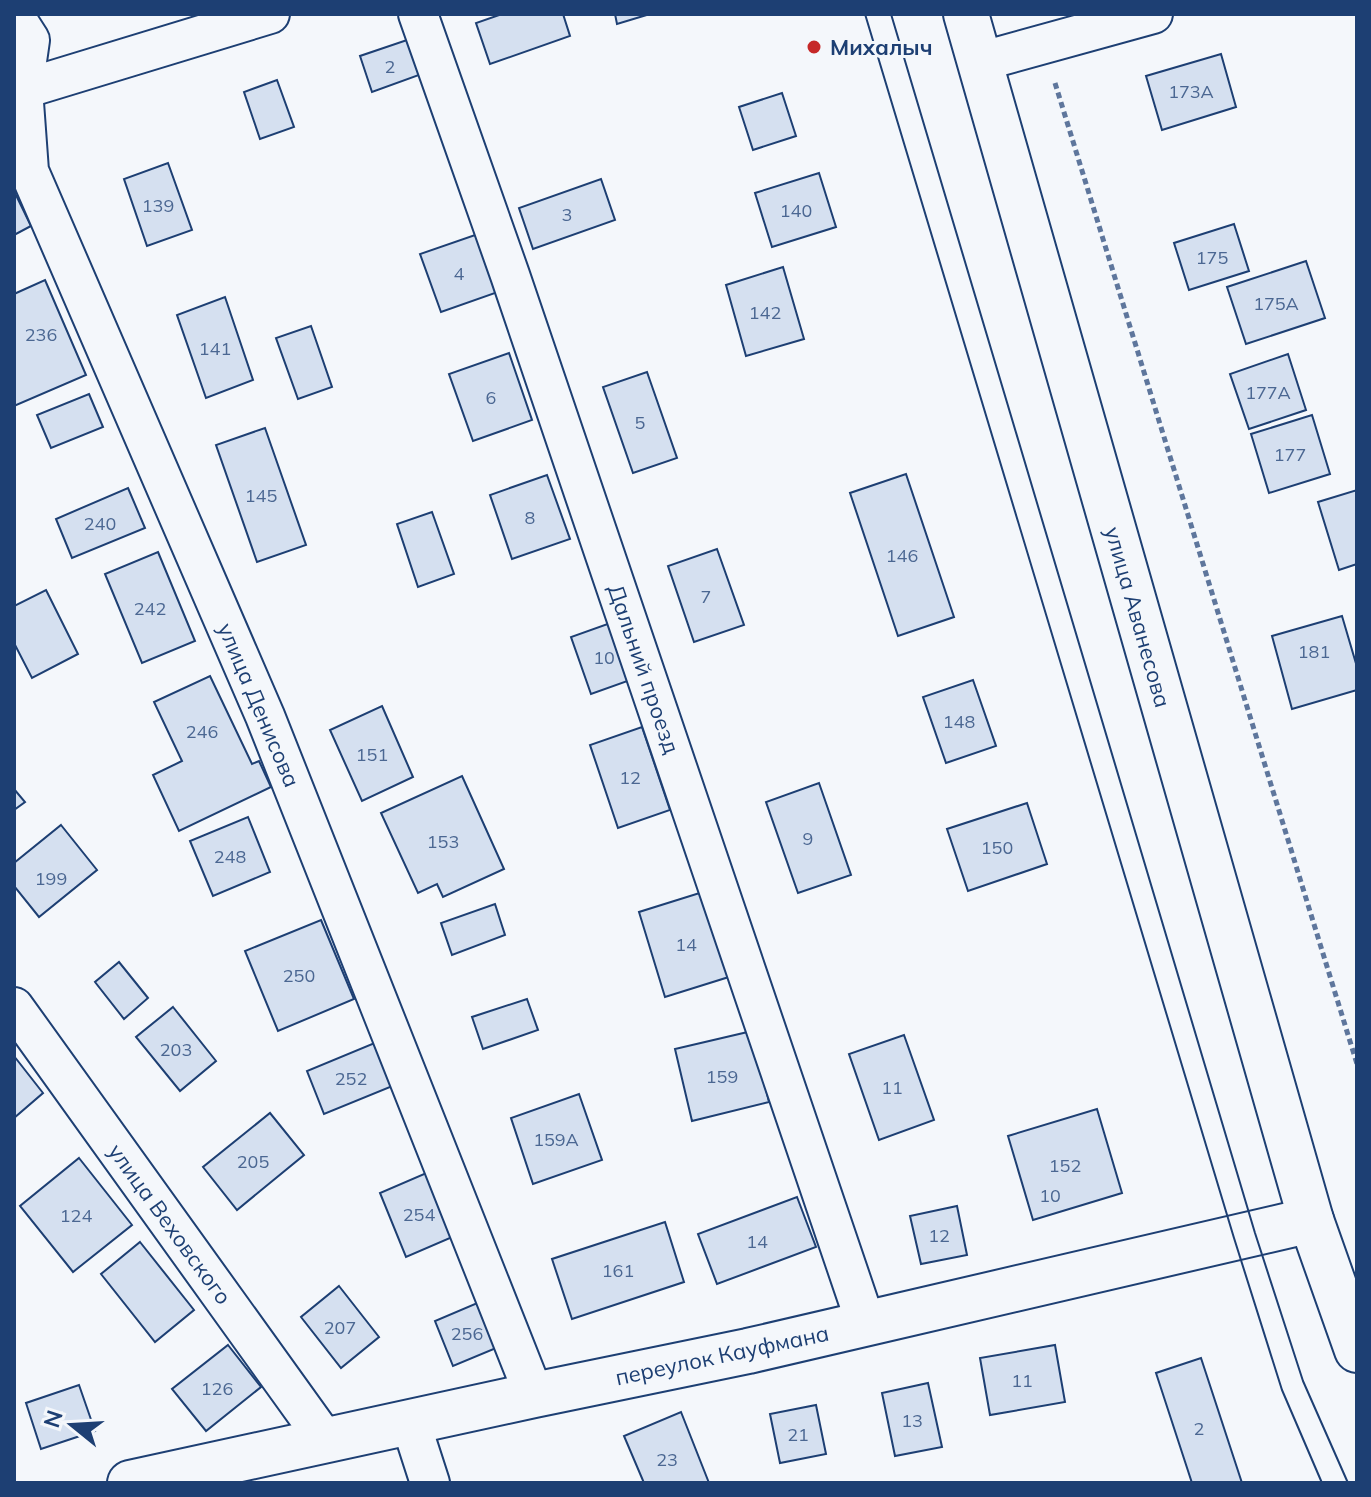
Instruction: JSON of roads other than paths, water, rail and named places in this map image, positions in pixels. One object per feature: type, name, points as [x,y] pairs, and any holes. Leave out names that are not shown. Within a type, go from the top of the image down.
[{"type":"main road","name":"улица Аванесова","points":[[966,14],[1311,1220],[1357,1350]]},
{"type":"main road","name":"переулок Кауфмана","points":[[130,1483],[748,1351],[1311,1220]]},
{"type":"street","points":[[18,91],[270,14]]},
{"type":"street","name":"Дальний проезд","points":[[418,14],[866,1324]]},
{"type":"street","points":[[979,62],[1153,14]]},
{"type":"street","name":"улица Денисова","points":[[14,15],[30,40],[18,91],[29,171],[265,716],[534,1395]]},
{"type":"street","name":"улица Веховского","points":[[14,1007],[326,1441]]},
{"type":"street","points":[[410,1421],[430,1483]]},
{"type":"tram line","points":[[865,14],[1234,1238],[1282,1390],[1322,1483]]},
{"type":"tram line","points":[[891,14],[1255,1233],[1303,1381],[1348,1483]]},
{"type":"place","name":"Михалыч","points":[[814,47]]}]
